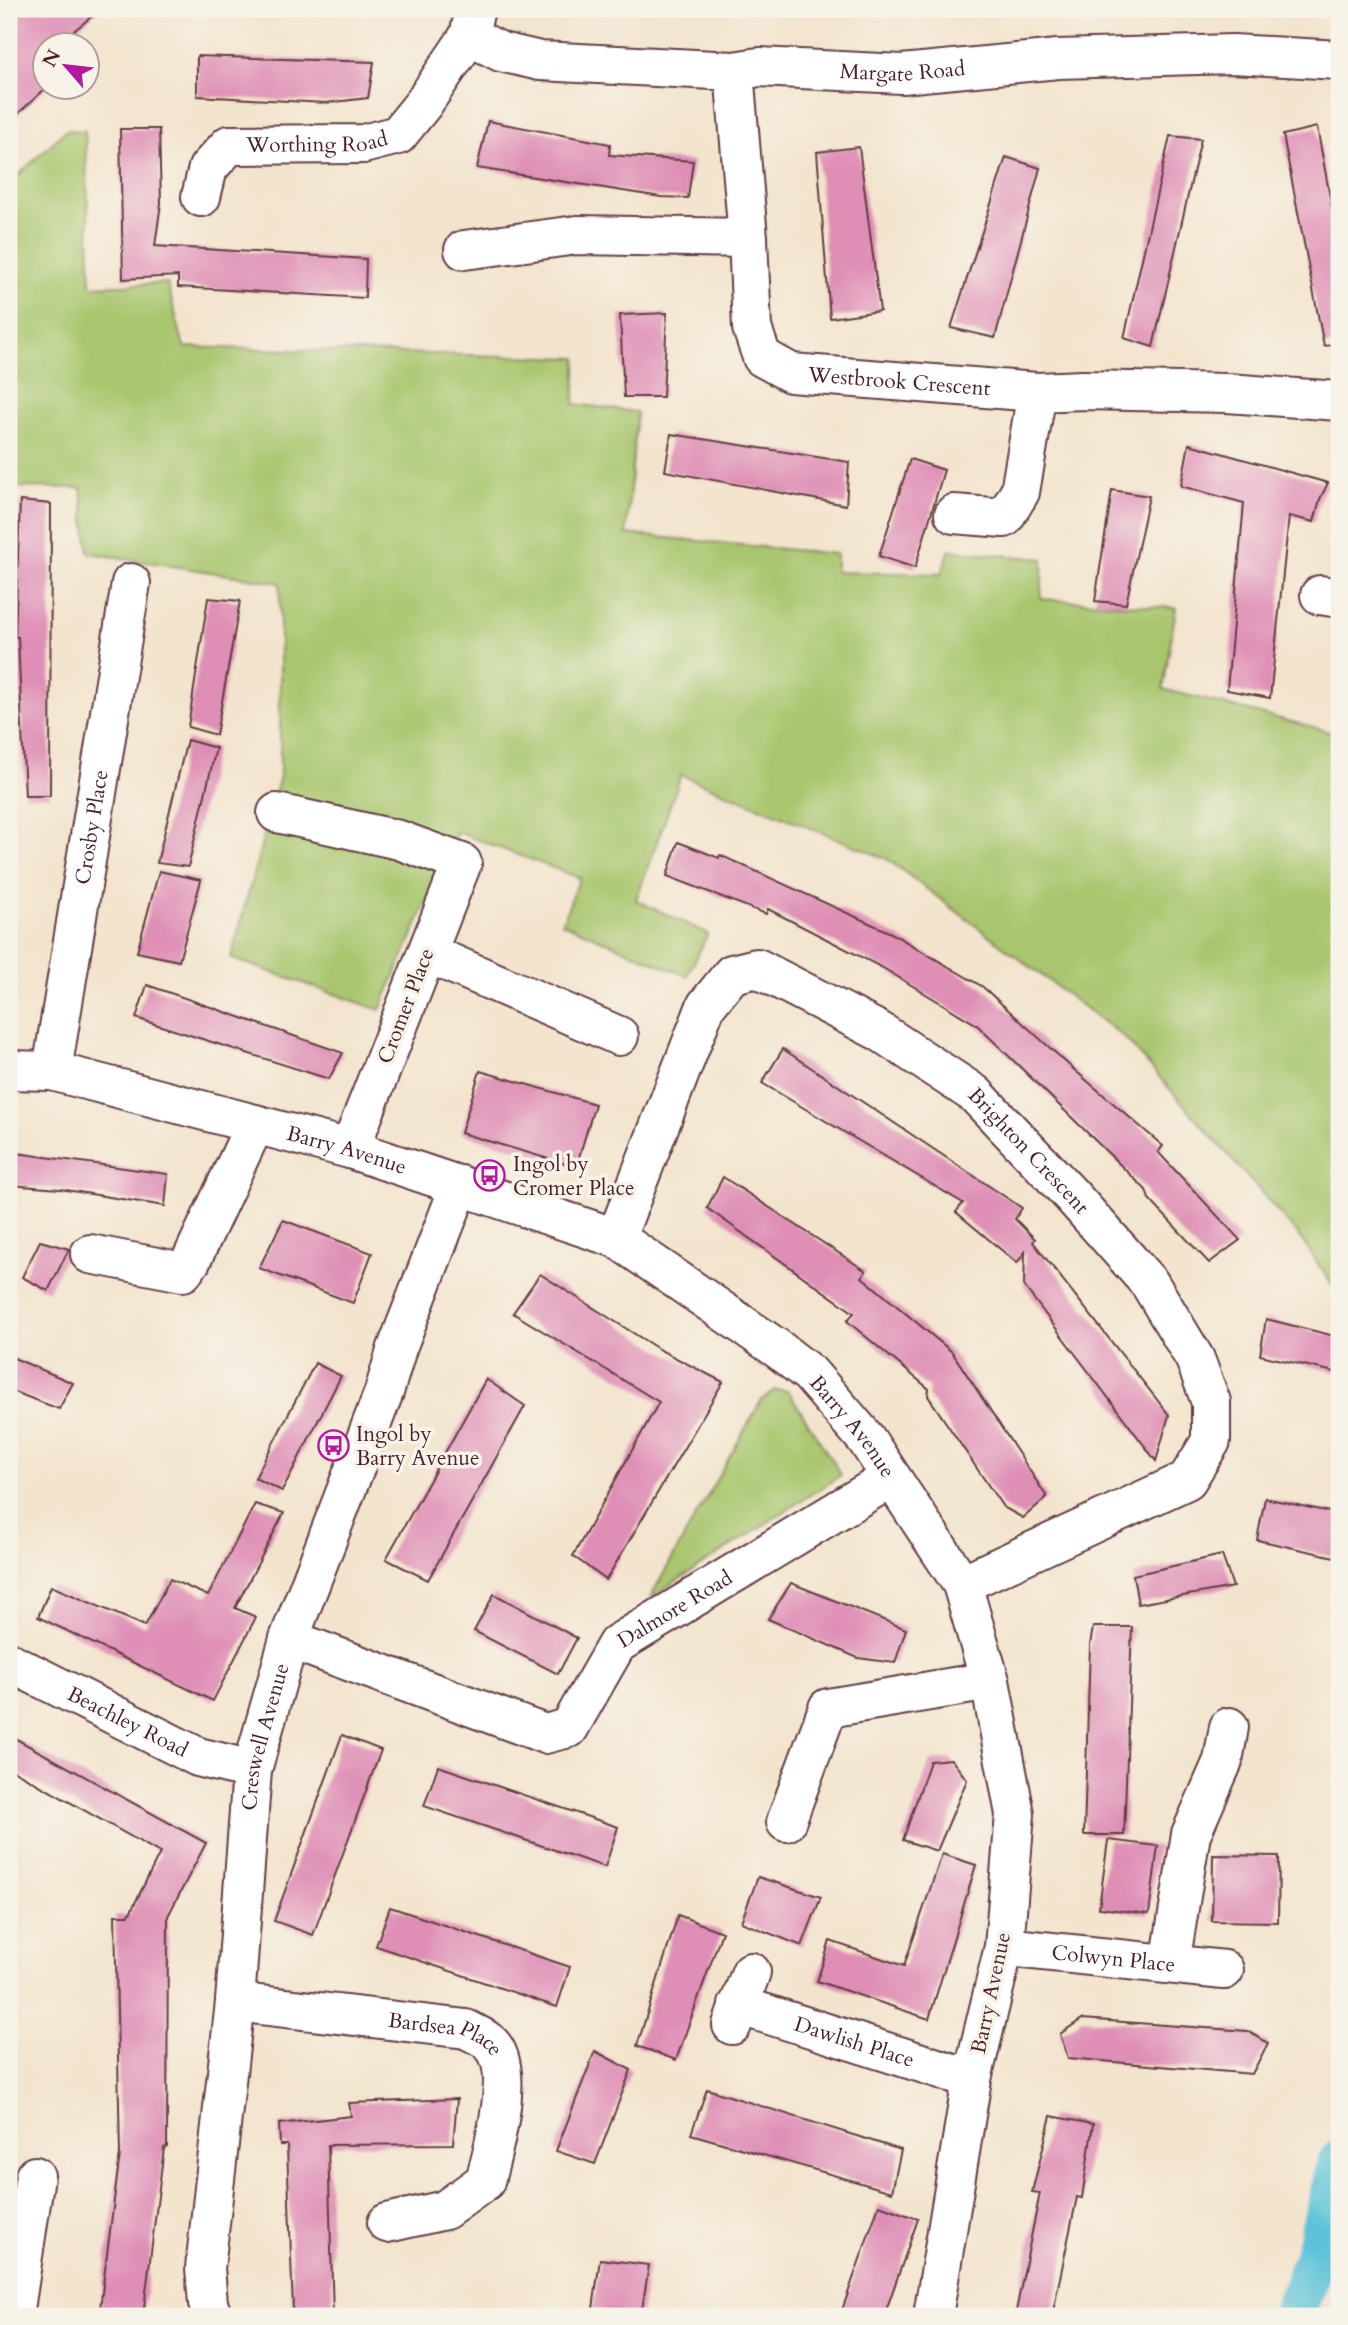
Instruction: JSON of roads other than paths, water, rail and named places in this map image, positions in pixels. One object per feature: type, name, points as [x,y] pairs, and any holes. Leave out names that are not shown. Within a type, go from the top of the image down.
[{"type":"street","name":"Margate Road","points":[[472,22],[501,52],[540,61],[734,71],[759,67],[902,74],[1070,59],[1233,54],[1339,60]]},
{"type":"street","name":"Worthing Road","points":[[201,197],[208,168],[229,145],[363,144],[398,135],[423,104],[472,22]]},
{"type":"street","name":"Westbrook Crescent","points":[[734,71],[748,238],[752,328],[762,357],[791,373],[1037,392],[1083,390],[1227,393],[1339,401]]},
{"type":"street","points":[[464,250],[577,235],[748,238]]},
{"type":"street","points":[[954,514],[1004,518],[1020,492],[1037,392]]},
{"type":"street","name":"Crosby Place","points":[[52,1071],[131,583]]},
{"type":"street","name":"Cromer Place","points":[[278,813],[400,840],[462,863],[350,1149]]},
{"type":"street","points":[[427,953],[619,1036]]},
{"type":"street","name":"Brighton Crescent","points":[[616,1238],[706,1006],[732,974],[757,968],[879,1031],[975,1094],[1150,1284],[1195,1359],[1211,1402],[1211,1441],[1187,1480],[962,1584]]},
{"type":"street","name":"Barry Avenue","points":[[9,1070],[52,1071],[350,1149],[616,1238],[778,1349],[810,1374],[866,1439],[962,1584],[989,1681],[1015,1814],[1003,1947],[972,2078],[933,2316]]},
{"type":"street","points":[[90,1254],[183,1272],[191,1261],[255,1124]]},
{"type":"street","name":"Creswell Avenue","points":[[212,2316],[205,2268],[235,2002],[253,1770],[289,1639],[460,1185]]},
{"type":"street","name":"Dalmore Road","points":[[289,1639],[545,1734],[569,1728],[617,1644],[891,1478]]},
{"type":"street","name":"Beachley Road","points":[[9,1662],[198,1757],[253,1770]]},
{"type":"street","points":[[786,1822],[828,1708],[989,1681]]},
{"type":"street","points":[[1170,1964],[1191,1834],[1223,1761],[1229,1727]]},
{"type":"street","name":"Colwyn Place","points":[[1003,1947],[1224,1970]]},
{"type":"street","name":"Dawlish Place","points":[[740,2001],[972,2078]]},
{"type":"street","name":"Bardsea Place","points":[[235,2002],[466,2029],[491,2043],[502,2060],[503,2087],[485,2181],[445,2210],[387,2223]]},
{"type":"street","points":[[14,2316],[35,2176]]},
{"type":"waterway","points":[[1293,2316],[1314,2259],[1339,2161]]},
{"type":"place","name":"Ingol by Cromer Place","points":[[490,1176]]},
{"type":"place","name":"Ingol by Barry Avenue","points":[[333,1446]]}]
